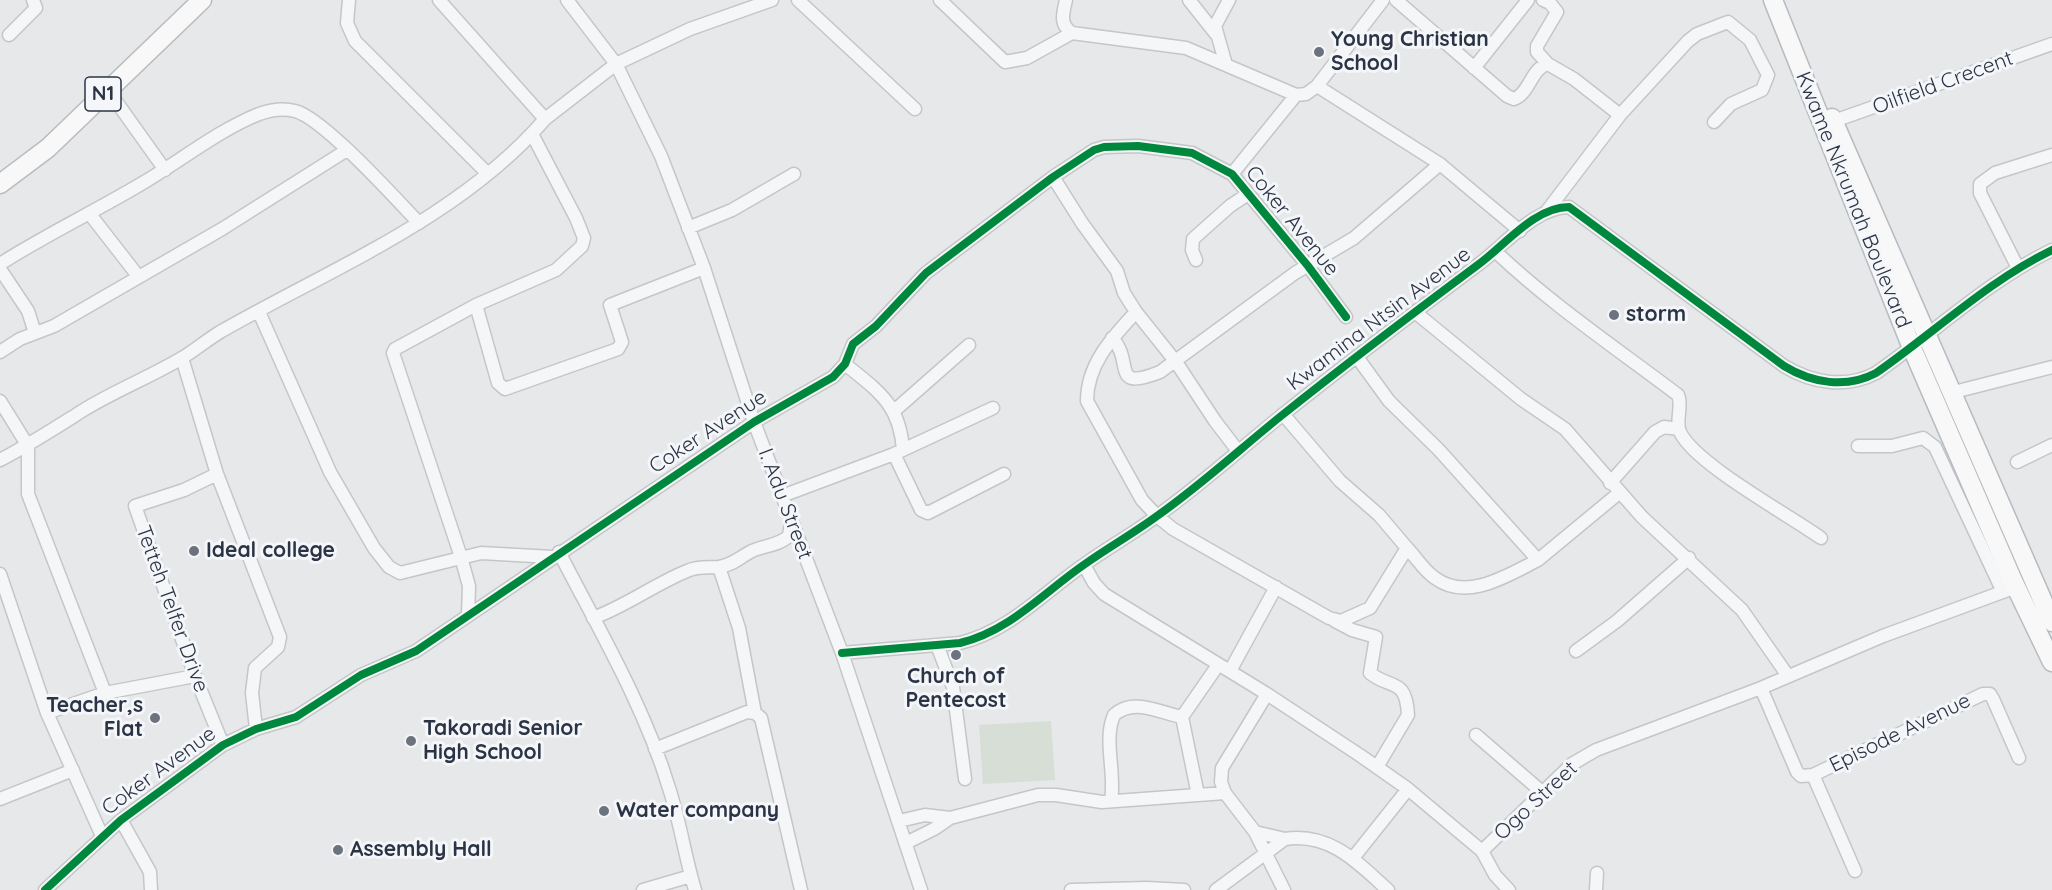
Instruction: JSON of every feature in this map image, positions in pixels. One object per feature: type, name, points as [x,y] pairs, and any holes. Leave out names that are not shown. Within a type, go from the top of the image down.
[{"type":"highway","name":"N1","points":[[0,184],[48,148],[202,0]]},
{"type":"highway","name":"Kwame Nkrumah Boulevard","points":[[1773,0],[2010,590],[2052,662]]},
{"type":"highway","name":"Kwame Nkrumah Boulevard","points":[[1784,0],[1834,121],[1954,392],[2052,622]]},
{"type":"street","points":[[349,0],[347,22],[355,41],[488,174]]},
{"type":"street","points":[[439,0],[545,119]]},
{"type":"street","points":[[0,460],[28,446],[84,410],[182,358],[219,333],[419,223],[465,194],[532,134],[545,119],[616,64],[690,29],[772,0]]},
{"type":"street","points":[[798,0],[915,110]]},
{"type":"street","points":[[940,0],[1005,62],[1027,58],[1072,33]]},
{"type":"street","points":[[1066,0],[1062,20],[1065,28],[1072,33],[1186,48],[1296,95],[1306,94],[1317,86],[1383,0]]},
{"type":"street","points":[[1189,0],[1216,34]]},
{"type":"street","points":[[1226,65],[1216,34],[1216,22],[1228,0]]},
{"type":"street","points":[[1396,0],[1474,68],[1514,99],[1520,97],[1536,72],[1548,64]]},
{"type":"street","points":[[1474,68],[1528,0]]},
{"type":"street","points":[[1542,0],[1550,3],[1557,12],[1537,46],[1537,52],[1548,64],[1574,79],[1620,115]]},
{"type":"street","name":"I. Adu Street","points":[[571,1],[616,64],[661,156],[704,268],[754,422],[842,653],[921,890]]},
{"type":"street","points":[[9,35],[38,3]]},
{"type":"street","points":[[1546,213],[1620,115],[1688,41],[1697,34],[1728,22],[1750,40],[1768,75],[1762,90],[1731,104],[1714,122]]},
{"type":"street","name":"Oilfield Crecent","points":[[1834,121],[2052,44]]},
{"type":"street","points":[[1317,86],[1440,164],[1520,231]]},
{"type":"street","points":[[108,90],[165,170]]},
{"type":"street","points":[[1232,174],[1296,95]]},
{"type":"street","points":[[35,333],[28,311],[0,266],[165,170],[238,124],[261,113],[278,110],[296,111],[307,116],[347,150],[419,223]]},
{"type":"street","points":[[468,615],[469,586],[461,557],[393,358],[395,349],[476,305],[556,270],[582,246],[584,238],[576,218],[532,134]]},
{"type":"street","name":"Coker Avenue","points":[[45,890],[121,820],[223,745],[256,729],[296,717],[361,675],[416,651],[555,554],[754,422],[833,377],[844,364],[853,344],[876,326],[926,273],[1053,177],[1094,150],[1122,146],[1192,153],[1232,174],[1308,266],[1346,317]]},
{"type":"street","points":[[0,352],[35,333],[54,326],[222,229],[347,150]]},
{"type":"street","points":[[2018,268],[1980,193],[1980,184],[1995,174],[2052,154]]},
{"type":"street","points":[[1112,338],[1122,351],[1123,367],[1134,380],[1138,381],[1160,372],[1378,219],[1440,164]]},
{"type":"street","points":[[688,228],[732,210],[794,174]]},
{"type":"street","points":[[1053,177],[1082,223],[1117,271],[1124,293],[1136,312],[1176,362],[1238,451]]},
{"type":"street","points":[[1196,260],[1192,250],[1193,239],[1248,194]]},
{"type":"street","name":"Kwamina Ntsin Avenue","points":[[842,653],[937,645],[977,639],[997,630],[1084,565],[1204,481],[1283,414],[1496,252],[1520,231],[1558,207],[1569,207],[1801,376],[1836,382],[1864,379],[1912,348],[2018,268],[2052,250]]},
{"type":"street","points":[[89,213],[138,276]]},
{"type":"street","points":[[1496,252],[1515,272],[1552,302],[1678,395],[1679,429],[1702,455],[1756,497],[1821,538]]},
{"type":"street","points":[[476,305],[498,383],[505,389],[618,349],[622,342],[610,305],[704,268]]},
{"type":"street","points":[[260,312],[330,472],[374,548],[389,567],[400,573],[461,557],[491,552],[555,554],[593,618],[655,749],[669,787],[695,890]]},
{"type":"street","points":[[1136,312],[1096,360],[1087,401],[1142,500],[1157,516],[1173,529],[1335,621],[1352,630],[1376,637],[1370,672],[1399,686],[1404,693],[1408,715],[1377,767]]},
{"type":"street","points":[[1415,312],[1521,399],[1565,429],[1619,493],[1743,610],[1788,676]]},
{"type":"street","points":[[894,411],[969,345]]},
{"type":"street","points":[[1357,357],[1389,401],[1439,450],[1538,560]]},
{"type":"street","points":[[182,358],[217,474],[280,637],[278,647],[255,668],[252,693],[256,729]]},
{"type":"street","points":[[844,364],[881,394],[894,411],[898,452],[921,510],[927,513],[1004,474]]},
{"type":"street","points":[[1954,392],[2052,367]]},
{"type":"street","points":[[0,401],[28,446],[28,494],[105,693]]},
{"type":"street","points":[[782,496],[898,452],[993,408]]},
{"type":"street","points":[[1283,414],[1340,481],[1378,515],[1434,578],[1458,587],[1484,585],[1538,560],[1619,493]]},
{"type":"street","points":[[1610,483],[1655,432],[1664,427],[1679,429]]},
{"type":"street","points":[[1858,446],[1892,446],[1923,438],[1929,440],[1935,447],[2010,590]]},
{"type":"street","points":[[2017,462],[2052,445]]},
{"type":"street","name":"Tetteh Telfer Drive","points":[[217,474],[184,490],[135,506],[195,676],[223,745]]},
{"type":"street","points":[[593,618],[686,571],[702,566],[719,567],[742,559],[752,551],[782,542],[789,536],[791,520]]},
{"type":"street","points":[[1335,621],[1370,608],[1407,548]]},
{"type":"street","points":[[1576,651],[1617,621],[1689,558]]},
{"type":"street","name":"Ogo Street","points":[[1084,565],[1104,594],[1267,694],[1377,767],[1408,789],[1482,851],[1572,764],[1596,750],[1761,688],[1883,636],[2010,590]]},
{"type":"street","points":[[719,567],[739,628],[755,713]]},
{"type":"street","points":[[0,573],[47,712],[102,836]]},
{"type":"street","points":[[469,586],[493,597]]},
{"type":"street","points":[[1182,717],[1224,668],[1276,588]]},
{"type":"street","points":[[937,645],[953,687],[965,779]]},
{"type":"street","points":[[47,712],[105,693],[195,676]]},
{"type":"street","points":[[1761,688],[1797,772],[1801,776],[1813,776],[1855,871]]},
{"type":"street","name":"Episode Avenue","points":[[1813,776],[1983,693],[1990,694],[1993,699],[2019,758]]},
{"type":"street","points":[[1267,694],[1222,768],[1221,782],[1225,793],[1255,832],[1284,890]]},
{"type":"street","points":[[1112,801],[1114,782],[1109,740],[1114,715],[1128,707],[1139,706],[1182,717]]},
{"type":"street","points":[[655,749],[747,712],[755,713],[761,718],[801,890]]},
{"type":"street","points":[[1182,717],[1198,795]]},
{"type":"street","points":[[1476,735],[1542,792]]},
{"type":"street","points":[[0,799],[73,770]]},
{"type":"street","points":[[1353,858],[1408,789]]},
{"type":"street","points":[[906,843],[950,818],[1038,795],[1112,801],[1225,793]]},
{"type":"street","points":[[899,821],[926,815],[950,818]]},
{"type":"street","points":[[121,820],[146,862],[150,872],[151,890]]},
{"type":"street","points":[[1255,832],[1285,839],[1312,838],[1325,841],[1353,858],[1388,890]]},
{"type":"street","points":[[1216,890],[1285,839]]},
{"type":"street","points":[[1482,851],[1496,875],[1509,890]]},
{"type":"street","points":[[1596,890],[1597,873]]},
{"type":"street","points":[[643,890],[691,876]]},
{"type":"street","points":[[1071,890],[1136,888],[1184,890]]},
{"type":"shaded area","points":[[1051,721],[1055,780],[983,784],[979,725]]},
{"type":"cycle path","points":[[45,890],[121,820],[223,745],[256,729],[296,717],[361,675],[416,651],[754,422],[833,377],[845,364],[853,344],[876,326],[926,273],[1053,177],[1094,150],[1104,147],[1138,146],[1192,153],[1232,174],[1308,266],[1346,317]]},
{"type":"cycle path","points":[[842,653],[960,643],[995,630],[1026,610],[1085,564],[1173,504],[1305,397],[1479,264],[1521,228],[1544,213],[1556,209],[1569,207],[1784,366],[1806,377],[1829,382],[1853,381],[1876,373],[1984,292],[2052,250]]},
{"type":"place","name":"Young Christian School","points":[[1319,52]]},
{"type":"place","name":"storm","points":[[1614,315]]},
{"type":"place","name":"Ideal college","points":[[194,551]]},
{"type":"place","name":"Church of Pentecost","points":[[956,655]]},
{"type":"place","name":"Teacher,s Flat","points":[[155,718]]},
{"type":"place","name":"Takoradi Senior High School","points":[[411,741]]},
{"type":"place","name":"Water company","points":[[604,811]]},
{"type":"place","name":"Assembly Hall","points":[[338,850]]}]
